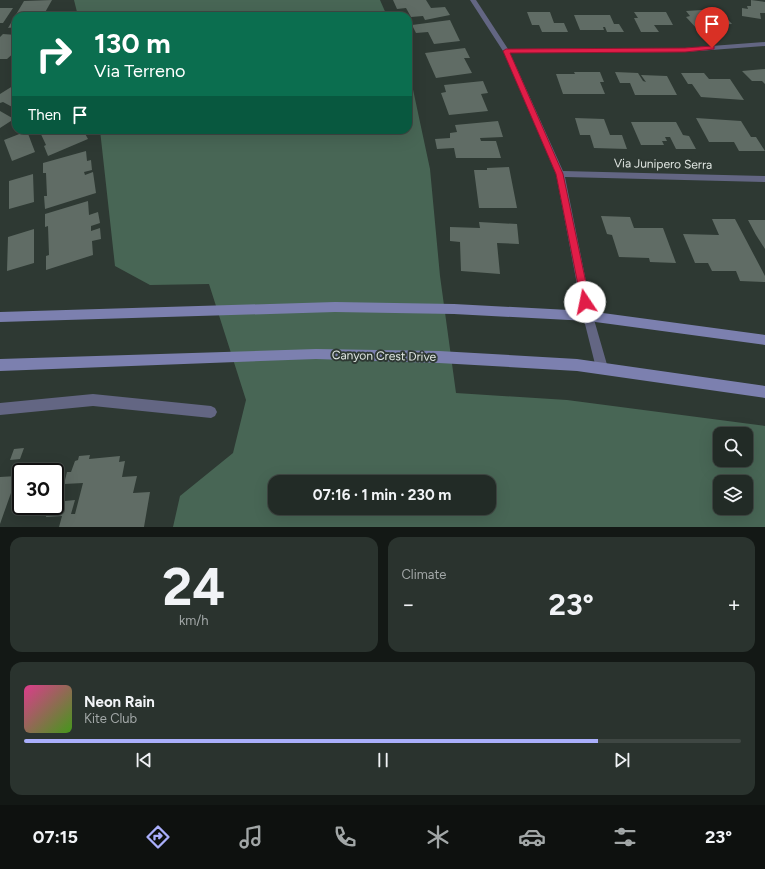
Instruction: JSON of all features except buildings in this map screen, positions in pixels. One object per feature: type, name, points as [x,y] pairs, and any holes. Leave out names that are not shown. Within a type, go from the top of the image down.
[{"type":"main road","points":[[0,318],[335,307],[454,309],[588,316],[765,340]]},
{"type":"main road","name":"Canyon Crest Drive","points":[[0,365],[316,354],[440,357],[577,365],[765,392]]},
{"type":"street","points":[[473,0],[506,51],[560,174],[588,316],[602,368]]},
{"type":"street","points":[[506,51],[685,50],[765,44]]},
{"type":"street","name":"Via Junipero Serra","points":[[560,174],[765,179]]},
{"type":"street","points":[[0,409],[93,400],[211,412]]},
{"type":"green space","points":[[74,0],[380,0],[385,12],[77,12]]},
{"type":"green space","points":[[412,85],[430,169],[440,276],[456,393],[567,400],[765,426],[765,527],[173,527],[180,496],[233,453],[246,400],[209,284],[150,285],[115,266],[100,134],[412,134]]},
{"type":"route","points":[[585,302],[560,174],[506,51],[685,50],[712,48]]}]
